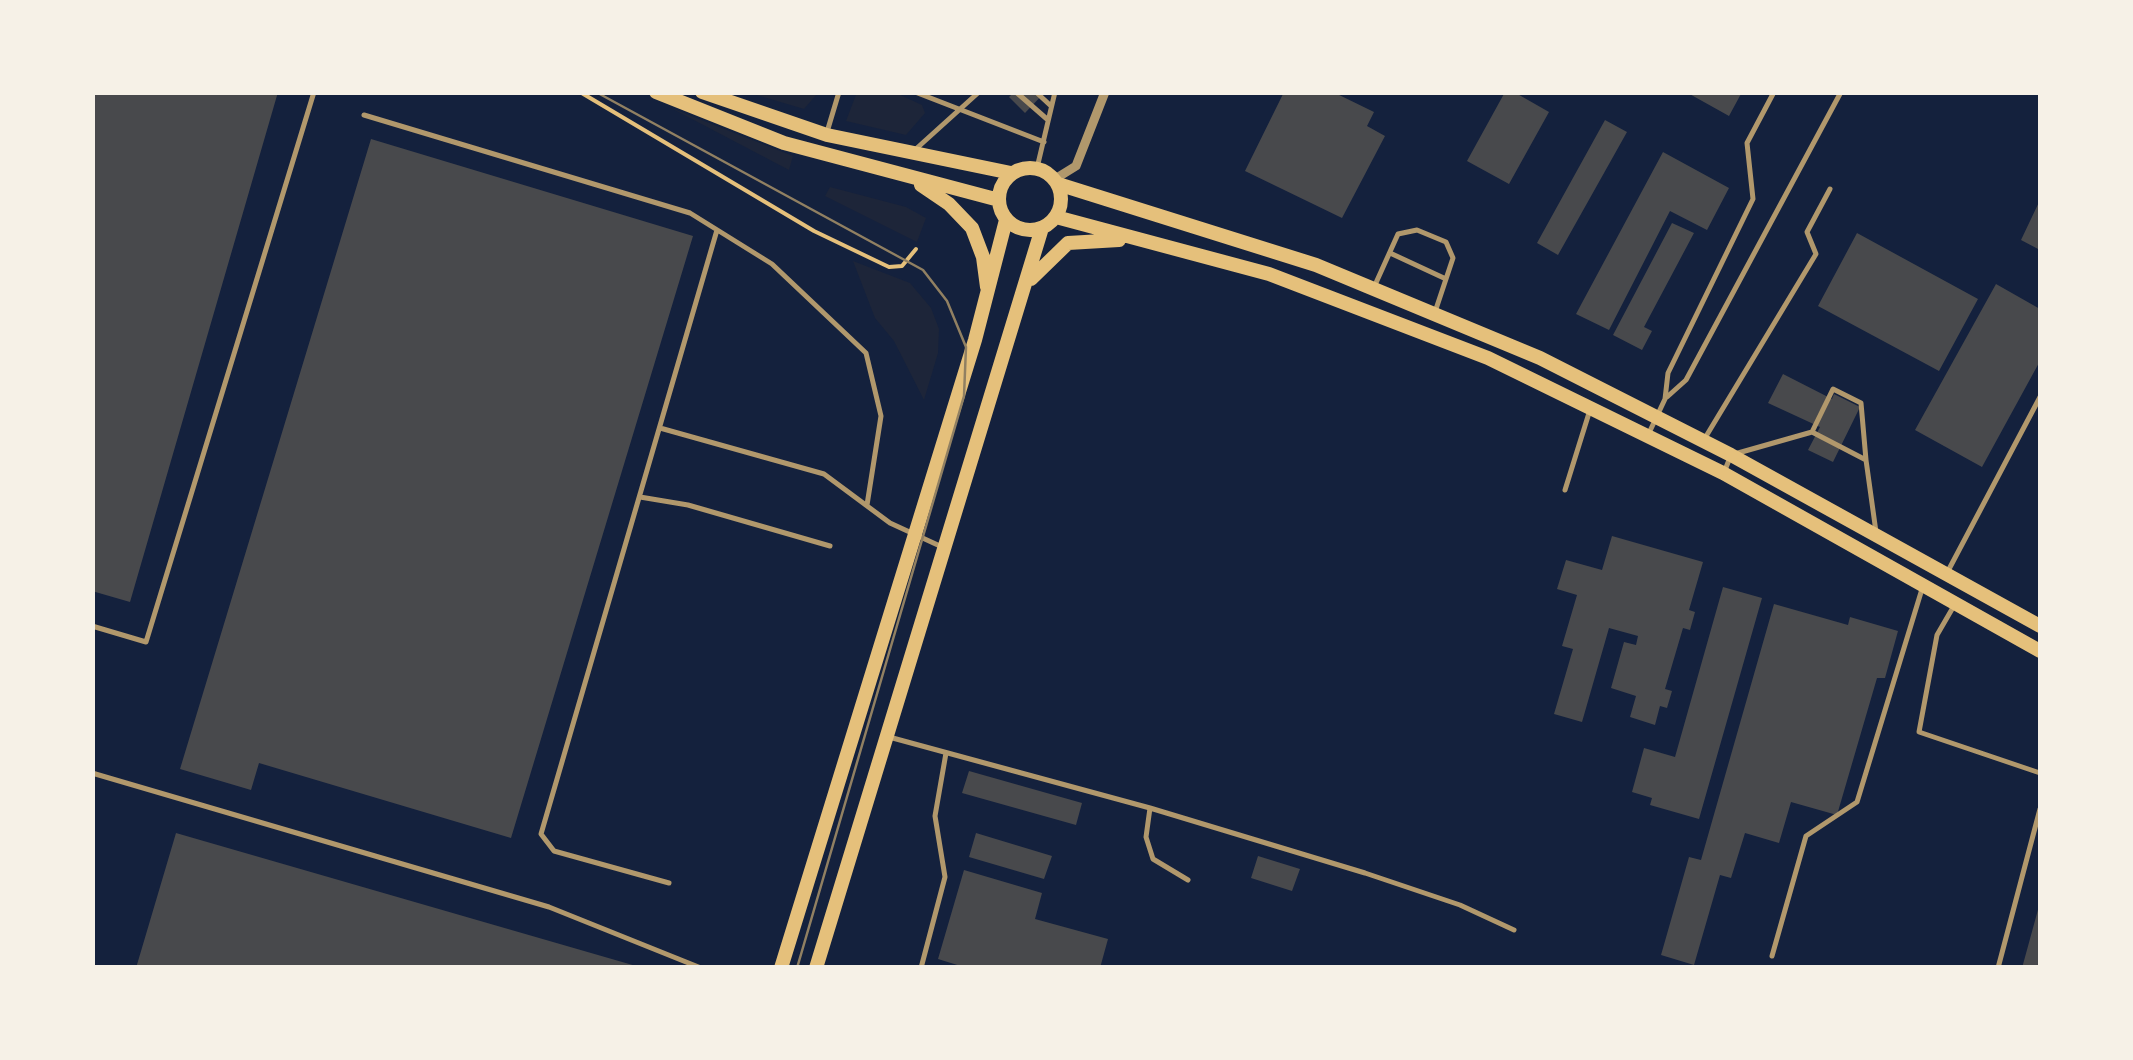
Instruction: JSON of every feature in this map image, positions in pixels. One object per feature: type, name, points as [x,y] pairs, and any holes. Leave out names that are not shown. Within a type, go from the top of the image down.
[{"type":"main road","points":[[656,92],[784,143],[998,200]]},
{"type":"main road","points":[[702,92],[827,135],[1011,173],[1037,168],[1056,182],[1298,259],[1435,312],[1657,416],[2040,626]]},
{"type":"main road","points":[[782,968],[988,296],[1006,220],[998,200],[1011,173]]},
{"type":"main road","points":[[908,177],[964,216],[980,246],[988,296]]},
{"type":"main road","points":[[1006,220],[1023,229],[1042,228],[1056,217],[1062,195],[1056,182]]},
{"type":"main road","points":[[1056,217],[1270,274],[1414,327],[1592,405],[1724,473],[2040,651]]},
{"type":"main road","points":[[816,968],[1042,228]]},
{"type":"main road","points":[[1027,284],[1068,243],[1094,238],[1160,244]]},
{"type":"street","points":[[1056,182],[1076,166],[1106,92]]},
{"type":"lane","points":[[92,626],[146,642],[314,92]]},
{"type":"lane","points":[[827,135],[839,92]]},
{"type":"lane","points":[[915,92],[1044,142]]},
{"type":"lane","points":[[912,154],[979,92]]},
{"type":"lane","points":[[1016,92],[1048,120]]},
{"type":"lane","points":[[1036,92],[1052,106]]},
{"type":"lane","points":[[1037,168],[1054,92]]},
{"type":"lane","points":[[1649,434],[1665,398],[1668,373],[1754,198],[1747,144],[1774,92]]},
{"type":"lane","points":[[1665,398],[1686,380],[1841,92]]},
{"type":"lane","points":[[364,115],[690,213],[772,264],[866,353],[881,416],[866,505]]},
{"type":"lane","points":[[1704,441],[1816,254],[1806,232],[1830,189]]},
{"type":"lane","points":[[669,883],[554,850],[540,834],[718,230]]},
{"type":"lane","points":[[1373,288],[1398,234],[1408,230],[1446,242],[1453,258],[1435,312]]},
{"type":"lane","points":[[1390,253],[1446,280]]},
{"type":"lane","points":[[1812,432],[1833,389],[1861,403],[1876,536]]},
{"type":"lane","points":[[1946,574],[2040,398]]},
{"type":"lane","points":[[1565,490],[1592,405]]},
{"type":"lane","points":[[660,428],[824,474],[914,537],[943,547]]},
{"type":"lane","points":[[1724,473],[1731,455],[1812,432],[1866,460]]},
{"type":"lane","points":[[640,496],[688,505],[830,546]]},
{"type":"lane","points":[[1772,956],[1806,836],[1856,802],[1923,586]]},
{"type":"lane","points":[[1956,604],[1937,635],[1919,732],[2040,772]]},
{"type":"lane","points":[[886,736],[1150,808],[1397,884],[1514,930]]},
{"type":"lane","points":[[921,968],[946,877],[936,816],[946,753]]},
{"type":"lane","points":[[92,773],[549,906],[700,968]]},
{"type":"lane","points":[[1150,808],[1146,836],[1153,860],[1188,880]]},
{"type":"lane","points":[[1998,968],[2040,809]]},
{"type":"path","points":[[580,92],[842,244],[889,267],[902,266],[916,249]]},
{"type":"path","points":[[842,244],[849,238]]},
{"type":"shaded area","points":[[818,92],[804,109],[750,93]]},
{"type":"shaded area","points":[[857,92],[896,93],[922,105],[925,113],[906,135],[846,121]]},
{"type":"shaded area","points":[[671,108],[793,156],[789,170]]},
{"type":"shaded area","points":[[830,187],[906,207],[926,218],[917,242],[825,196]]},
{"type":"shaded area","points":[[853,261],[910,283],[931,308],[939,329],[938,353],[924,400],[894,341],[875,318]]},
{"type":"building","points":[[92,92],[278,92],[130,602],[92,591]]},
{"type":"building","points":[[1014,92],[1045,92],[1025,113],[1009,97]]},
{"type":"building","points":[[1284,92],[1333,92],[1374,112],[1367,126],[1385,136],[1342,218],[1245,171]]},
{"type":"building","points":[[1505,92],[1514,92],[1549,112],[1509,184],[1467,161]]},
{"type":"building","points":[[1686,92],[1742,92],[1729,116]]},
{"type":"building","points":[[1605,120],[1627,132],[1558,255],[1537,243]]},
{"type":"building","points":[[371,139],[693,236],[511,838],[259,763],[251,790],[180,769]]},
{"type":"building","points":[[1663,152],[1729,188],[1707,230],[1670,211],[1609,330],[1576,314]]},
{"type":"building","points":[[2040,200],[2040,250],[2021,240]]},
{"type":"building","points":[[1672,223],[1694,233],[1644,327],[1652,331],[1642,350],[1613,335]]},
{"type":"building","points":[[1857,233],[1978,299],[1939,371],[1818,306]]},
{"type":"building","points":[[1996,284],[2040,309],[2040,361],[1982,467],[1915,430]]},
{"type":"building","points":[[1783,374],[1832,399],[1834,394],[1860,407],[1833,462],[1808,450],[1820,427],[1768,403]]},
{"type":"building","points":[[1612,536],[1703,562],[1689,610],[1695,612],[1690,630],[1683,628],[1665,689],[1672,691],[1667,708],[1660,706],[1655,725],[1630,717],[1636,696],[1611,688],[1624,642],[1636,645],[1638,636],[1609,628],[1582,722],[1554,714],[1573,649],[1562,646],[1577,595],[1557,589],[1566,560],[1602,570]]},
{"type":"building","points":[[1723,587],[1762,598],[1699,819],[1650,805],[1652,798],[1632,792],[1644,748],[1675,757]]},
{"type":"building","points":[[1774,604],[1848,625],[1850,617],[1898,631],[1885,678],[1877,678],[1837,815],[1791,802],[1779,843],[1745,833],[1731,878],[1720,875],[1694,965],[1661,955],[1689,857],[1701,860]]},
{"type":"building","points":[[969,771],[1082,803],[1076,825],[962,793]]},
{"type":"building","points":[[176,833],[636,966],[636,968],[136,968]]},
{"type":"building","points":[[976,833],[1052,856],[1044,879],[969,857]]},
{"type":"building","points":[[1258,856],[1300,869],[1292,891],[1251,878]]},
{"type":"building","points":[[964,870],[1042,893],[1035,919],[1108,939],[1100,968],[967,968],[938,959]]},
{"type":"building","points":[[2039,906],[2040,968],[2022,968]]},
{"type":"tram line","points":[[596,92],[923,270],[947,301],[966,347],[964,396],[797,968]]}]
